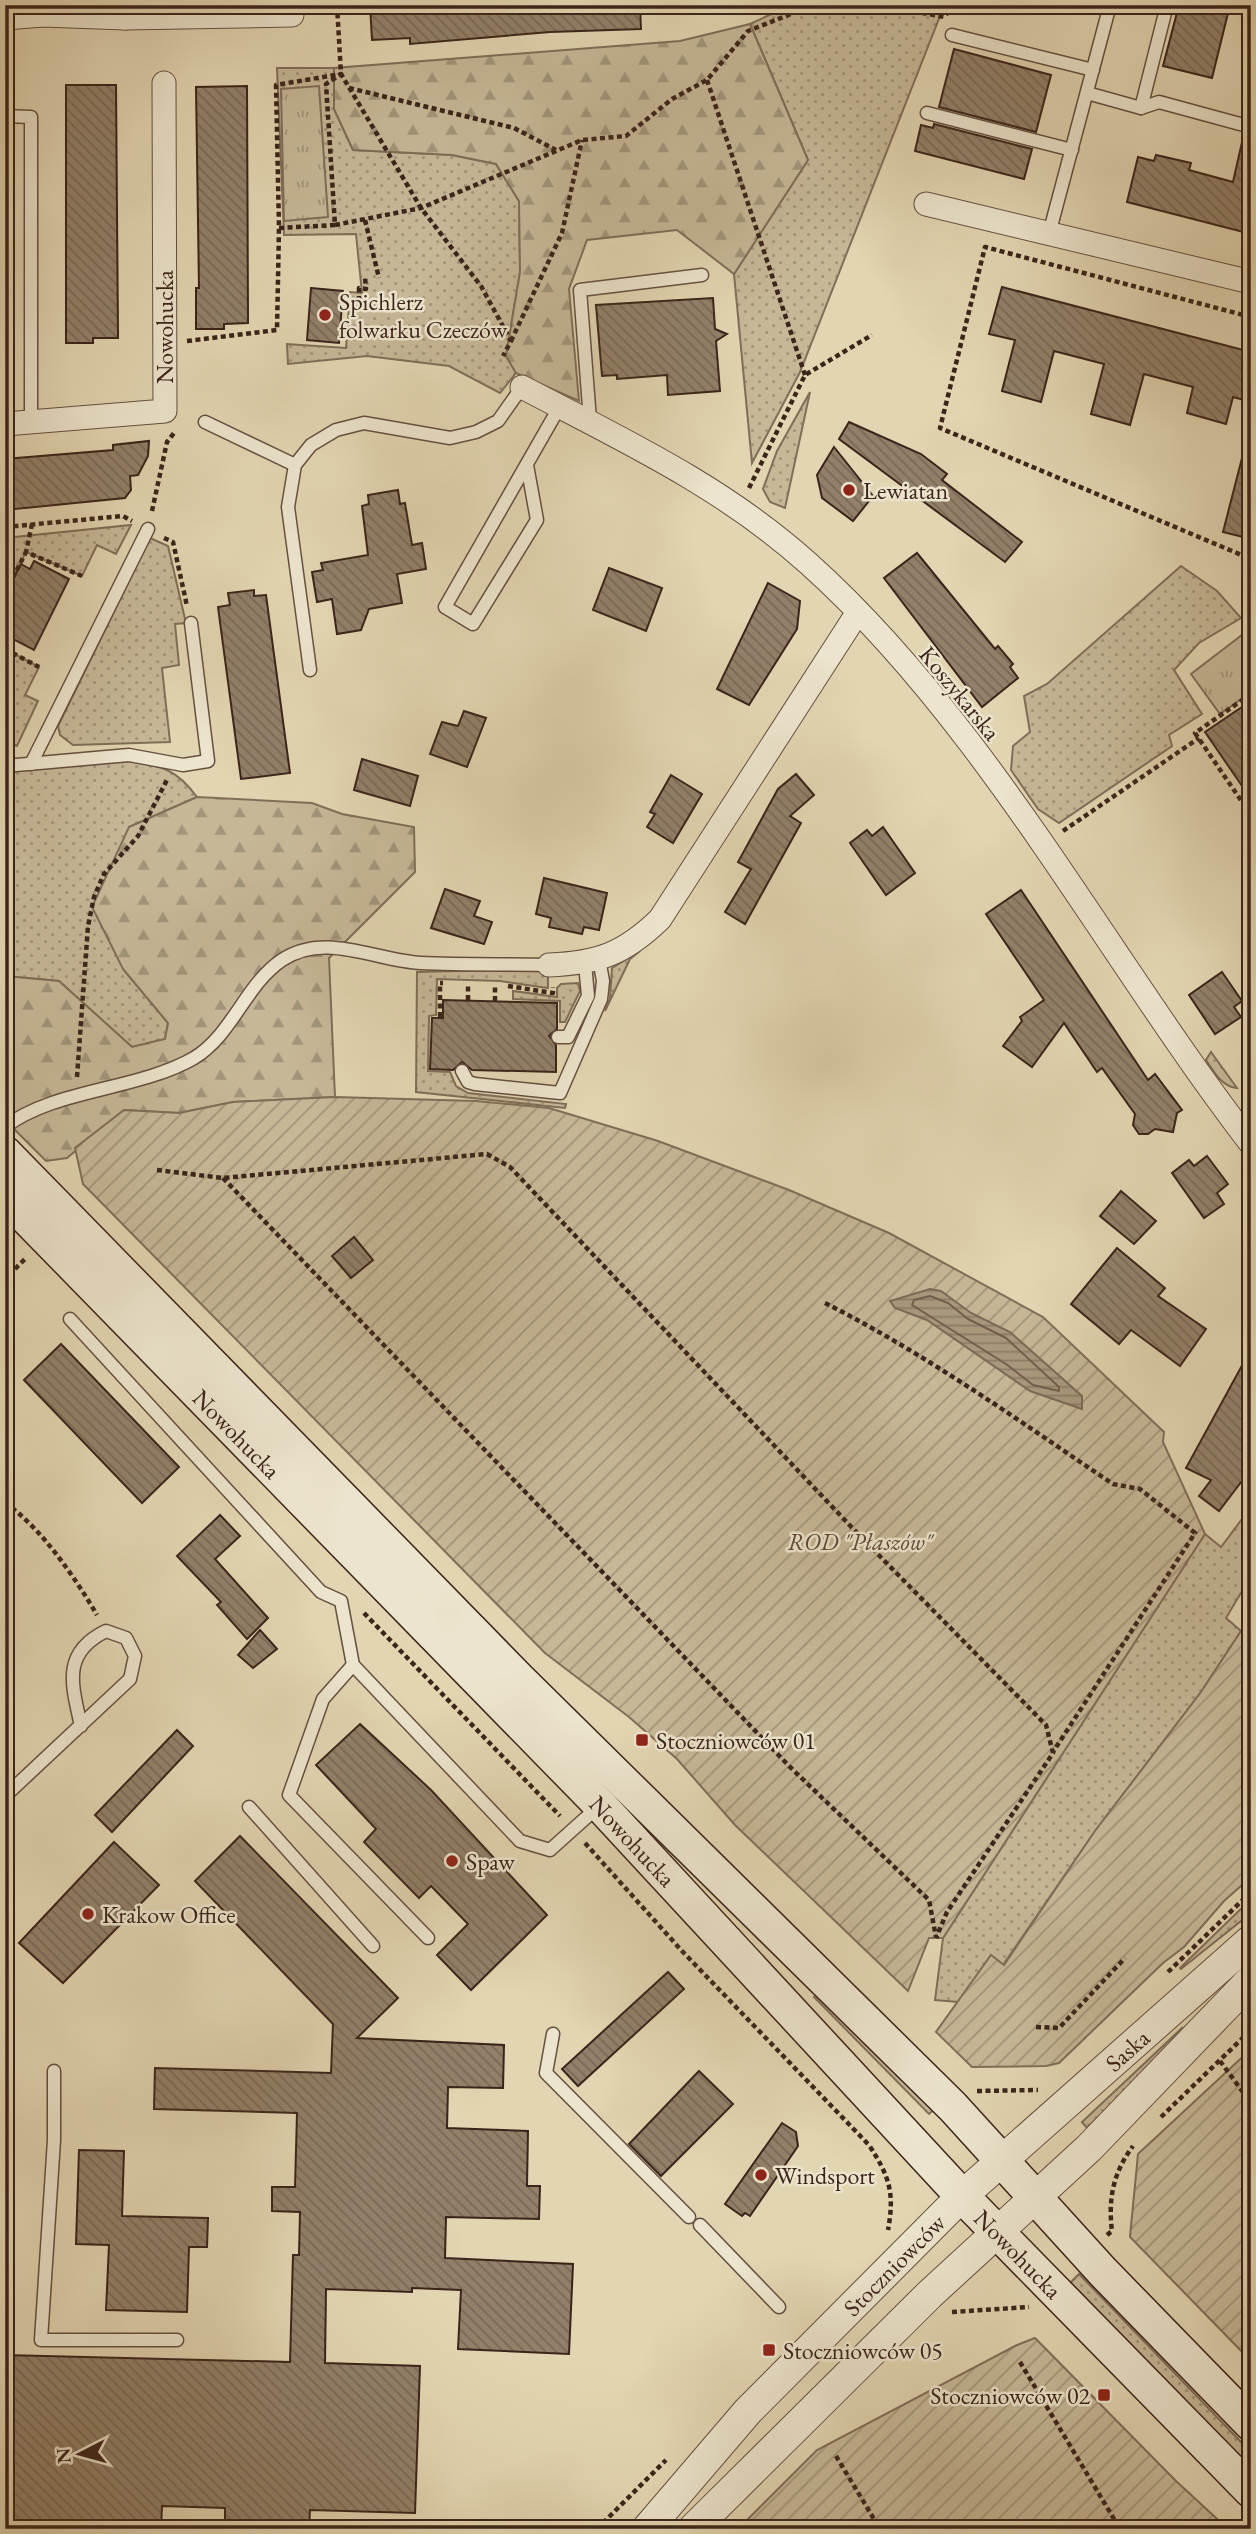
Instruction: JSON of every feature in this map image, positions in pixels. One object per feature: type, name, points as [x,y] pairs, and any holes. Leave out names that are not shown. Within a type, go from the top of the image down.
[{"type":"main road","name":"Nowohucka","points":[[5,1153],[517,1678],[798,1952],[1003,2159],[1103,2272],[1251,2424]]},
{"type":"main road","name":"Nowohucka","points":[[5,1196],[600,1805],[962,2196],[1251,2491]]},
{"type":"street","points":[[5,18],[125,11],[292,15],[292,5]]},
{"type":"street","name":"Nowohucka","points":[[5,424],[165,411],[164,83]]},
{"type":"street","points":[[926,204],[1251,282]]},
{"type":"street","name":"Koszykarska","points":[[522,387],[667,461],[739,507],[809,564],[858,612],[945,712],[1251,1144]]},
{"type":"street","points":[[549,965],[590,967],[627,946],[660,919],[858,612]]},
{"type":"street","name":"Saska","points":[[1003,2159],[1251,1940]]},
{"type":"street","name":"Saska","points":[[1038,2197],[1251,1980]]},
{"type":"street","name":"Stoczniowców","points":[[647,2529],[748,2411],[962,2196],[1003,2159]]},
{"type":"street","name":"Stoczniowców","points":[[693,2529],[930,2294],[1038,2197]]},
{"type":"lane","points":[[1049,234],[1110,5]]},
{"type":"lane","points":[[1141,108],[1167,5]]},
{"type":"lane","points":[[952,35],[1093,69]]},
{"type":"lane","points":[[1087,93],[1141,108],[1159,102],[1251,127]]},
{"type":"lane","points":[[927,113],[1072,150]]},
{"type":"lane","points":[[5,116],[31,117],[31,423]]},
{"type":"lane","points":[[590,420],[580,290],[702,275]]},
{"type":"lane","points":[[310,670],[288,507],[295,465],[311,445],[336,430],[364,423],[450,438],[476,432],[498,421],[522,387]]},
{"type":"lane","points":[[527,465],[537,520],[473,624],[445,607],[559,406]]},
{"type":"lane","points":[[205,422],[295,465]]},
{"type":"lane","points":[[31,764],[148,529]]},
{"type":"lane","points":[[5,765],[129,755],[176,763],[208,761],[191,623]]},
{"type":"lane","points":[[5,1127],[26,1113],[153,1074],[194,1057],[225,1030],[265,976],[281,960],[301,950],[345,949],[418,963],[549,965]]},
{"type":"lane","points":[[558,1037],[568,1037],[588,996],[590,967]]},
{"type":"lane","points":[[462,1072],[468,1082],[475,1084],[560,1093],[601,999],[603,981],[590,967]]},
{"type":"lane","points":[[70,1319],[321,1592],[341,1601],[353,1665],[520,1841],[550,1850],[600,1805]]},
{"type":"lane","points":[[5,1796],[81,1726],[130,1679],[135,1656],[126,1637],[106,1631],[90,1638],[76,1656],[71,1677],[81,1726]]},
{"type":"lane","points":[[353,1665],[323,1699],[289,1795],[428,1938]]},
{"type":"lane","points":[[249,1807],[373,1946]]},
{"type":"lane","points":[[553,2035],[546,2073],[779,2308]]},
{"type":"lane","points":[[54,2071],[54,2140],[41,2340],[177,2340]]},
{"type":"path","points":[[337,5],[341,74],[421,208],[481,286],[511,341]]},
{"type":"path","points":[[279,228],[335,225],[421,208],[582,140],[626,136],[672,99],[707,80],[748,32],[800,10],[828,5]]},
{"type":"path","points":[[880,5],[944,17],[954,5]]},
{"type":"path","points":[[335,225],[326,84],[341,74]]},
{"type":"path","points":[[179,342],[277,330],[279,228],[276,85],[341,74]]},
{"type":"path","points":[[707,80],[805,374]]},
{"type":"path","points":[[349,88],[514,128],[557,151]]},
{"type":"path","points":[[503,356],[562,233],[582,140]]},
{"type":"path","points":[[365,220],[379,278]]},
{"type":"path","points":[[1251,317],[985,247],[940,428],[1251,559]]},
{"type":"path","points":[[359,301],[359,288],[366,289],[365,277]]},
{"type":"path","points":[[739,507],[805,374],[872,335]]},
{"type":"path","points":[[148,529],[167,442],[180,426],[180,415],[165,411]]},
{"type":"path","points":[[5,527],[123,516],[173,542],[191,623]]},
{"type":"path","points":[[6,591],[26,552],[32,524]]},
{"type":"path","points":[[26,552],[82,576]]},
{"type":"path","points":[[5,649],[39,667]]},
{"type":"path","points":[[1251,694],[1195,733],[1251,815]]},
{"type":"path","points":[[1042,846],[1199,738]]},
{"type":"path","points":[[77,1098],[78,1048],[94,897],[104,874],[138,836],[176,763]]},
{"type":"path","points":[[440,1017],[440,983],[495,984],[553,993],[553,983],[590,967]]},
{"type":"path","points":[[468,984],[468,1000]]},
{"type":"path","points":[[495,984],[495,1001]]},
{"type":"path","points":[[157,1170],[223,1178],[487,1154],[510,1167],[850,1525],[1046,1726],[1053,1753]]},
{"type":"path","points":[[223,1178],[781,1757],[929,1900],[936,1938],[947,1912],[1195,1533],[1140,1489],[1113,1483],[957,1379],[868,1324],[825,1303]]},
{"type":"path","points":[[17,1251],[35,1269]]},
{"type":"path","points":[[15,1269],[26,1259]]},
{"type":"path","points":[[5,1503],[22,1514],[83,1592],[106,1631]]},
{"type":"path","points":[[362,1610],[574,1831],[682,1951],[869,2145],[889,2175],[891,2217],[886,2244]]},
{"type":"path","points":[[1036,2027],[1059,2028],[1125,1958]]},
{"type":"path","points":[[1161,2118],[1251,2030]]},
{"type":"path","points":[[1219,2061],[1251,2103]]},
{"type":"path","points":[[968,2091],[1034,2092]]},
{"type":"path","points":[[1112,2231],[1108,2201],[1116,2175],[1136,2143]]},
{"type":"path","points":[[1108,2168],[1116,2175]]},
{"type":"path","points":[[947,2313],[975,2308],[1027,2310]]},
{"type":"path","points":[[1020,2362],[1120,2529]]},
{"type":"path","points":[[836,2456],[880,2529]]},
{"type":"path","points":[[597,2529],[669,2457]]},
{"type":"green space","points":[[791,5],[917,5],[942,11],[800,372],[752,463],[734,274],[808,160],[750,24]]},
{"type":"green space","points":[[750,24],[808,160],[734,274],[677,230],[587,240],[569,289],[579,401],[516,373],[506,356],[520,272],[519,201],[496,164],[452,155],[353,150],[334,109],[334,68],[680,41]]},
{"type":"green space","points":[[277,68],[334,68],[334,109],[353,150],[452,155],[496,164],[519,201],[520,272],[506,356],[516,373],[500,393],[449,366],[367,356],[288,364],[287,344],[346,348],[350,292],[362,293],[356,234],[284,235]]},
{"type":"green space","points":[[319,86],[328,217],[284,221],[281,89]]},
{"type":"green space","points":[[810,392],[785,508],[770,502],[763,489],[777,451]]},
{"type":"green space","points":[[131,525],[116,554],[97,545],[82,576],[26,552],[5,593],[5,538]]},
{"type":"green space","points":[[150,538],[168,546],[186,623],[175,624],[179,665],[162,668],[170,742],[73,745],[60,735],[58,726]]},
{"type":"green space","points":[[1181,566],[1217,591],[1241,618],[1199,643],[1174,670],[1202,714],[1169,735],[1172,746],[1059,823],[1038,809],[1011,770],[1013,746],[1030,732],[1024,696],[1047,684]]},
{"type":"green space","points":[[1251,628],[1251,692],[1220,714],[1191,674]]},
{"type":"green space","points":[[5,649],[39,667],[25,695],[38,701],[17,746],[5,741]]},
{"type":"green space","points":[[130,761],[152,765],[176,775],[197,797],[129,827],[123,969],[168,1023],[165,1039],[132,1047],[59,981],[5,976],[5,771]]},
{"type":"green space","points":[[197,797],[312,803],[342,814],[414,827],[415,872],[329,958],[335,1097],[233,1102],[179,1113],[124,1110],[67,1158],[46,1161],[5,1120],[5,976],[59,981],[132,1047],[165,1039],[168,1023],[123,969],[92,907],[129,827]]},
{"type":"green space","points":[[640,951],[630,959],[605,1011],[610,998],[612,968]]},
{"type":"green space","points":[[548,969],[548,988],[500,981],[437,979],[436,1015],[429,1016],[428,1071],[450,1072],[456,1086],[468,1093],[566,1104],[565,1108],[416,1092],[417,972]]},
{"type":"green space","points":[[578,983],[580,991],[565,1022],[560,1022],[560,1001],[513,999],[513,991],[557,997],[557,988],[561,984]]},
{"type":"green space","points":[[1211,1052],[1237,1088],[1227,1085],[1215,1074],[1206,1060]]},
{"type":"green space","name":"ROD \"Płaszów\"","points":[[335,1097],[476,1101],[549,1108],[658,1141],[789,1190],[889,1233],[1043,1317],[1164,1432],[1163,1442],[1205,1534],[943,1938],[929,1938],[908,1991],[735,1825],[677,1759],[629,1717],[545,1653],[83,1184],[75,1148],[124,1110],[179,1113],[233,1102]]},
{"type":"green space","points":[[1251,1507],[1251,1576],[1226,1618],[1241,1631],[1201,1692],[1095,1831],[1003,1965],[991,1956],[958,2002],[935,2000],[943,1938],[1205,1534],[1221,1547]]},
{"type":"green space","points":[[1241,1631],[1251,1640],[1251,1877],[1224,1901],[1184,1947],[1163,1963],[1059,2063],[1046,2066],[972,2067],[936,2032],[991,1955],[1004,1965],[1095,1831],[1201,1692]]},
{"type":"green space","points":[[1251,1899],[1251,1913],[1180,1968]]},
{"type":"green space","points":[[821,1991],[936,2108],[929,2114],[814,1997]]},
{"type":"green space","points":[[1182,2028],[1183,2035],[1087,2128],[1082,2122]]},
{"type":"green space","points":[[1251,2049],[1251,2361],[1130,2237],[1138,2154]]},
{"type":"green space","points":[[1079,2274],[1251,2453],[1251,2468],[1070,2283]]},
{"type":"green space","points":[[1035,2338],[1176,2481],[1228,2529],[738,2529],[817,2450]]},
{"type":"water","points":[[930,1289],[941,1291],[971,1313],[1010,1332],[1082,1396],[1082,1409],[1030,1391],[927,1320],[895,1308],[890,1301]]},
{"type":"building","points":[[370,5],[640,5],[641,29],[550,32],[410,44],[410,38],[372,40]]},
{"type":"building","points":[[1179,5],[1230,5],[1212,78],[1163,66]]},
{"type":"building","points":[[954,49],[1051,75],[1036,132],[939,107]]},
{"type":"building","points":[[66,85],[116,85],[118,338],[93,338],[93,343],[66,343]]},
{"type":"building","points":[[247,86],[248,323],[224,324],[224,329],[196,329],[196,288],[199,288],[196,87]]},
{"type":"building","points":[[934,124],[1032,149],[1024,179],[915,151],[921,125],[933,128]]},
{"type":"building","points":[[1242,142],[1251,143],[1251,234],[1127,202],[1138,157],[1154,161],[1156,155],[1191,163],[1189,170],[1233,182]]},
{"type":"building","points":[[1002,287],[1251,352],[1251,402],[1233,397],[1226,424],[1187,413],[1193,387],[1144,374],[1130,425],[1091,414],[1104,364],[1054,351],[1041,402],[1002,391],[1015,340],[989,334]]},
{"type":"building","name":"Spichlerz folwarku Czeczów","points":[[311,288],[343,291],[339,343],[307,340]]},
{"type":"building","points":[[713,298],[715,329],[727,334],[716,341],[720,391],[668,395],[667,375],[617,379],[617,375],[602,376],[596,305]]},
{"type":"building","points":[[849,422],[921,454],[947,474],[942,480],[1022,542],[1005,562],[839,439]]},
{"type":"building","points":[[149,441],[148,456],[138,475],[130,476],[131,490],[125,498],[5,510],[5,459],[113,450],[113,445]]},
{"type":"building","name":"Lewiatan","points":[[834,447],[873,496],[853,521],[822,498],[817,475]]},
{"type":"building","points":[[1243,454],[1251,455],[1251,539],[1223,532]]},
{"type":"building","points":[[398,490],[400,504],[405,503],[412,545],[422,543],[426,569],[397,574],[402,603],[369,609],[361,630],[337,634],[332,599],[317,602],[312,572],[323,570],[321,563],[368,555],[362,506],[369,504],[368,495]]},
{"type":"building","points":[[917,553],[995,649],[998,646],[1013,664],[1010,667],[1018,678],[982,707],[884,578]]},
{"type":"building","points":[[34,561],[69,579],[34,650],[5,635],[5,594],[21,564],[30,569]]},
{"type":"building","points":[[609,568],[662,588],[646,631],[593,610]]},
{"type":"building","points":[[768,583],[800,601],[797,629],[749,705],[717,689]]},
{"type":"building","points":[[254,590],[254,596],[266,595],[290,773],[241,779],[218,607],[230,605],[228,593]]},
{"type":"building","points":[[1251,701],[1251,799],[1205,732]]},
{"type":"building","points":[[464,711],[486,718],[467,767],[430,754],[442,722],[458,726]]},
{"type":"building","points":[[362,759],[418,776],[410,806],[354,790]]},
{"type":"building","points":[[796,774],[814,795],[790,816],[801,823],[745,924],[725,912],[751,869],[738,862],[778,789]]},
{"type":"building","points":[[671,775],[702,794],[673,843],[647,827],[655,814],[650,812]]},
{"type":"building","points":[[883,827],[915,873],[886,895],[850,843],[867,830],[872,836]]},
{"type":"building","points":[[544,878],[607,893],[599,930],[584,927],[582,934],[549,927],[551,918],[536,914]]},
{"type":"building","points":[[445,889],[480,901],[474,916],[492,922],[484,944],[431,928]]},
{"type":"building","points":[[1021,890],[1148,1080],[1155,1074],[1182,1110],[1177,1113],[1173,1132],[1155,1129],[1148,1134],[1139,1134],[1133,1125],[1135,1114],[1102,1068],[1097,1072],[1064,1023],[1032,1067],[1003,1046],[1022,1021],[1020,1017],[1044,1000],[986,914]]},
{"type":"building","points":[[1222,972],[1242,1001],[1234,1007],[1241,1017],[1215,1034],[1189,995]]},
{"type":"building","points":[[443,1000],[557,1003],[557,1029],[549,1036],[556,1045],[556,1072],[472,1070],[462,1062],[453,1070],[430,1069],[432,1018],[443,1018]]},
{"type":"building","points":[[1207,1156],[1228,1184],[1217,1193],[1224,1204],[1204,1218],[1172,1173],[1189,1160],[1194,1166]]},
{"type":"building","points":[[1121,1191],[1156,1221],[1134,1244],[1100,1216]]},
{"type":"building","points":[[354,1237],[373,1260],[351,1278],[332,1256]]},
{"type":"building","points":[[1117,1248],[1165,1288],[1158,1296],[1206,1329],[1180,1366],[1131,1330],[1119,1344],[1071,1304]]},
{"type":"building","points":[[61,1344],[179,1467],[142,1503],[24,1380]]},
{"type":"building","points":[[1251,1349],[1251,1469],[1219,1511],[1199,1496],[1211,1480],[1186,1468]]},
{"type":"building","points":[[220,1515],[240,1536],[215,1559],[268,1618],[247,1639],[217,1605],[221,1602],[177,1556]]},
{"type":"building","points":[[260,1630],[277,1649],[253,1668],[238,1655]]},
{"type":"building","name":"Spaw","points":[[360,1724],[431,1790],[547,1915],[471,1990],[437,1955],[468,1924],[431,1886],[419,1898],[364,1842],[376,1829],[316,1765]]},
{"type":"building","points":[[177,1730],[193,1746],[112,1832],[95,1815]]},
{"type":"building","points":[[240,1836],[398,1998],[357,2038],[504,2045],[503,2088],[448,2087],[447,2128],[528,2131],[527,2186],[540,2186],[539,2219],[446,2217],[445,2258],[573,2264],[569,2354],[458,2349],[461,2290],[412,2288],[412,2292],[326,2289],[325,2363],[420,2366],[415,2513],[310,2510],[309,2529],[225,2529],[225,2508],[162,2506],[161,2529],[5,2529],[5,2355],[290,2362],[293,2255],[299,2255],[300,2212],[272,2211],[272,2187],[295,2187],[297,2113],[154,2109],[155,2068],[331,2073],[333,2024],[195,1881]]},
{"type":"building","name":"Krakow Office","points":[[114,1842],[159,1885],[63,1983],[19,1943]]},
{"type":"building","points":[[668,1972],[684,1989],[578,2086],[562,2069]]},
{"type":"building","points":[[699,2071],[733,2104],[661,2176],[629,2144]]},
{"type":"building","name":"Windsport","points":[[782,2123],[796,2132],[798,2146],[750,2216],[745,2213],[742,2216],[725,2204]]},
{"type":"building","points":[[79,2150],[124,2151],[122,2216],[208,2218],[207,2247],[189,2247],[187,2312],[106,2310],[109,2245],[76,2244]]},
{"type":"place","name":"Spichlerz folwarku Czeczów","points":[[325,315]]},
{"type":"place","name":"Lewiatan","points":[[849,490]]},
{"type":"place","name":"Stoczniowców 01","points":[[642,1740]]},
{"type":"place","name":"Spaw","points":[[452,1861]]},
{"type":"place","name":"Krakow Office","points":[[88,1914]]},
{"type":"place","name":"Windsport","points":[[761,2175]]},
{"type":"place","name":"Stoczniowców 05","points":[[769,2350]]},
{"type":"place","name":"Stoczniowców 02","points":[[1104,2395]]}]
